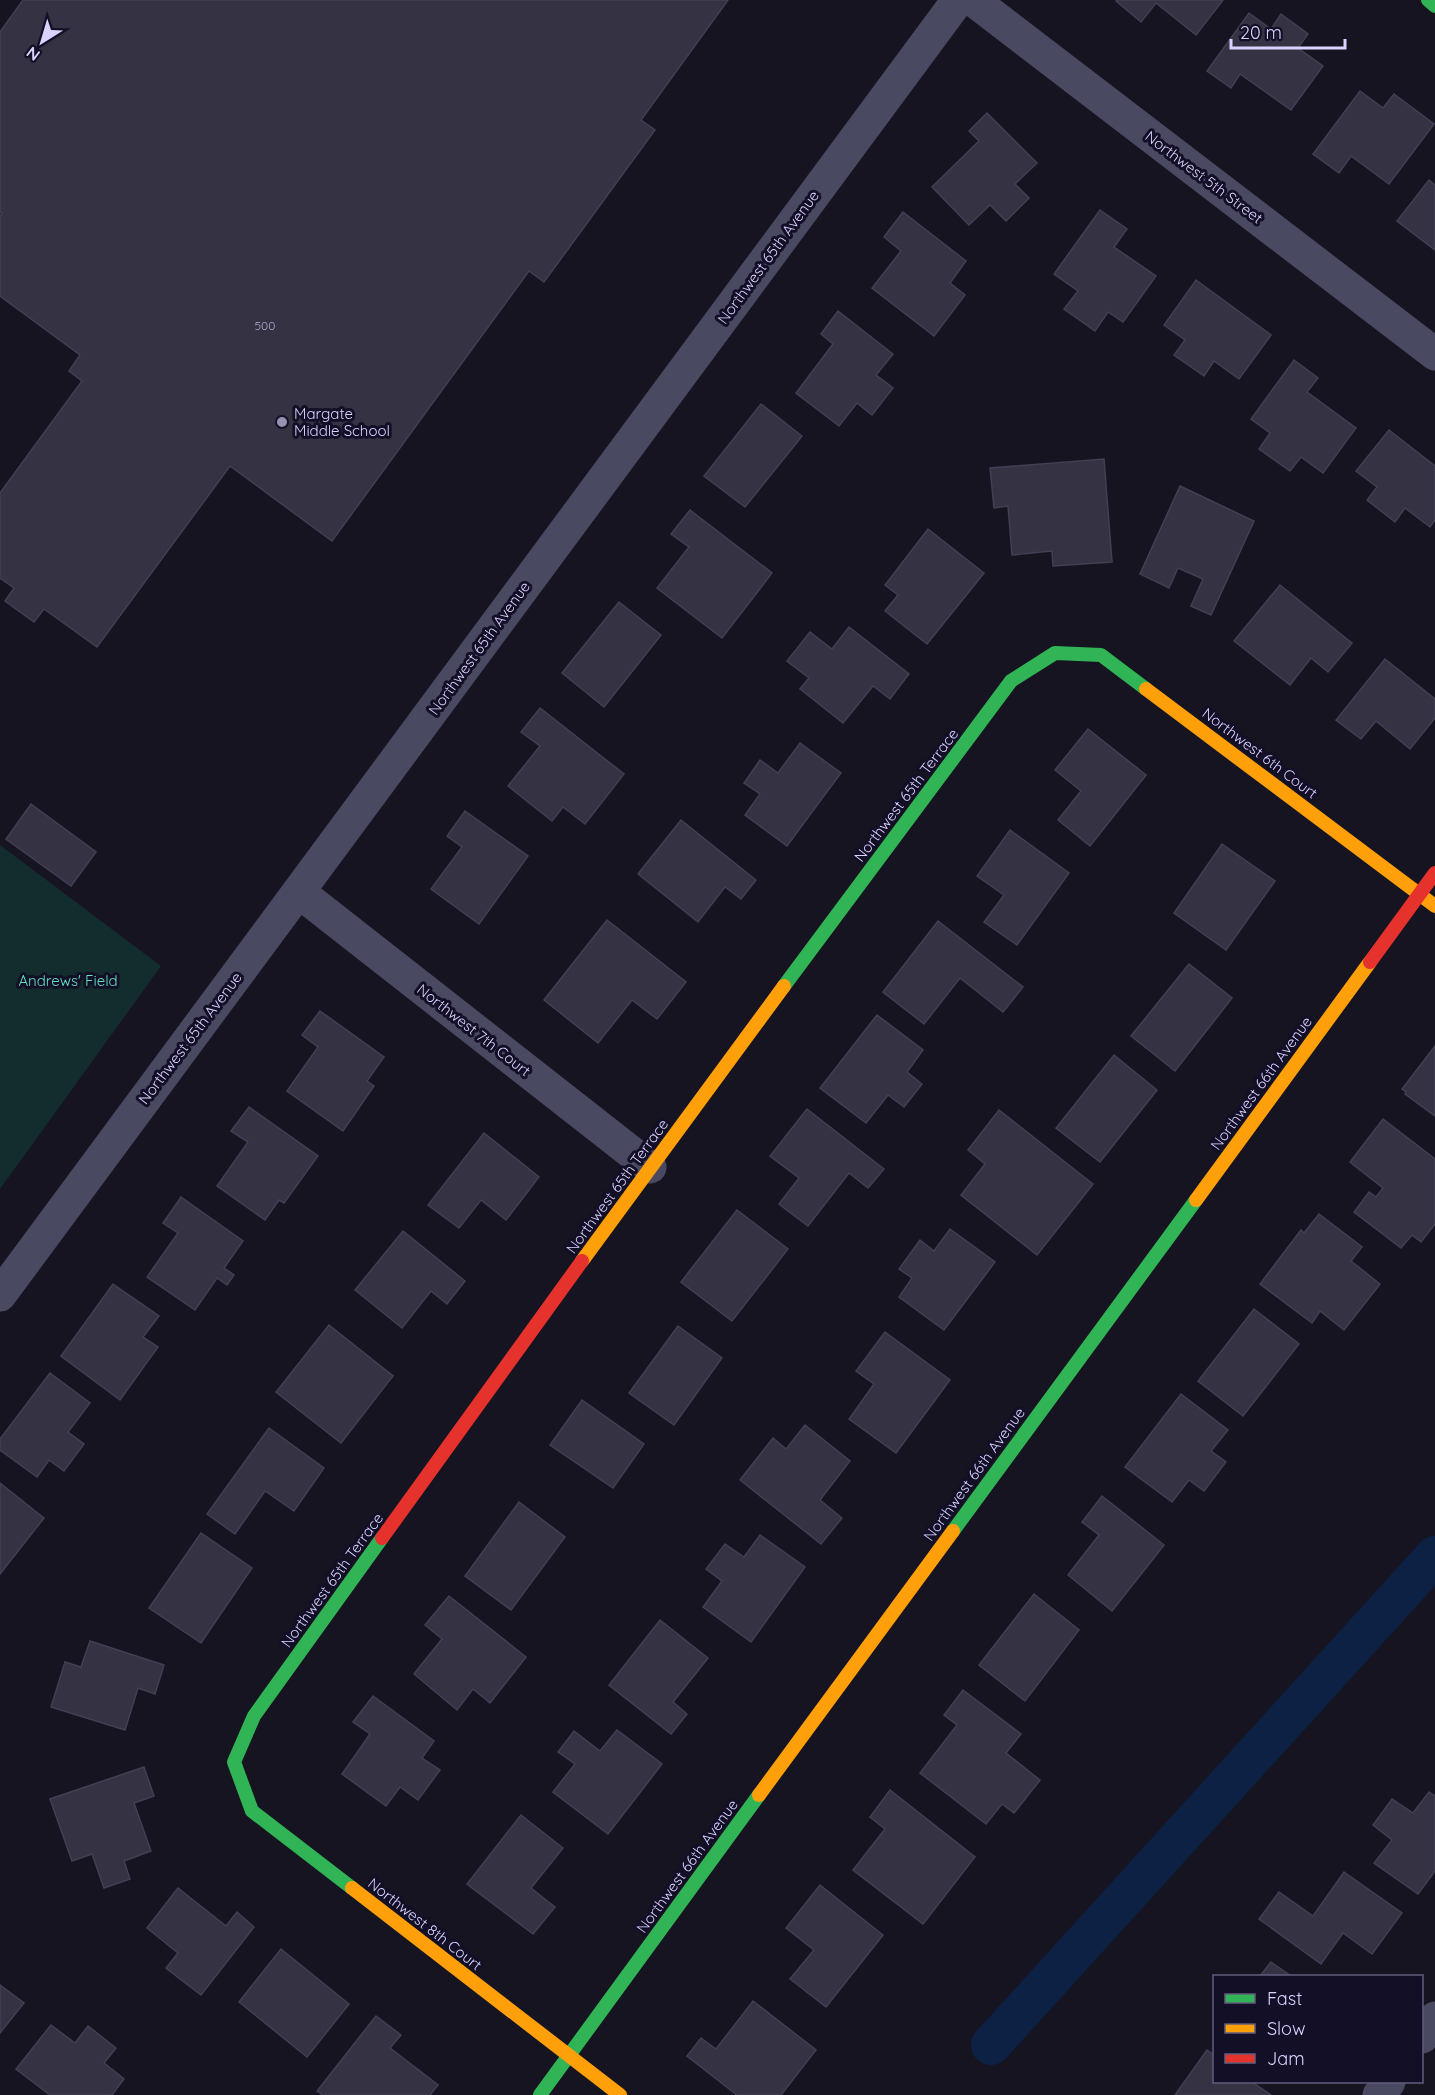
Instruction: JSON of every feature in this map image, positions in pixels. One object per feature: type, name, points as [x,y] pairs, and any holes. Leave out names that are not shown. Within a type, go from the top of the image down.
[{"type":"street","name":"Northwest 65th Avenue","points":[[0,1295],[958,0]]},
{"type":"street","name":"Northwest 5th Street","points":[[973,0],[1435,354]]},
{"type":"street","points":[[1428,0],[1435,6]]},
{"type":"street","name":"Northwest 6th Court","points":[[1055,653],[1101,655],[1435,906]]},
{"type":"street","name":"Northwest 65th Terrace","points":[[234,1762],[254,1716],[650,1167],[1011,681],[1055,653]]},
{"type":"street","name":"Northwest 66th Avenue","points":[[540,2095],[1435,873]]},
{"type":"street","name":"Northwest 7th Court","points":[[299,891],[650,1167]]},
{"type":"street","name":"Northwest 8th Court","points":[[234,1762],[252,1811],[620,2095]]},
{"type":"street","points":[[1423,2036],[1435,2018]]},
{"type":"street","points":[[1379,2095],[1388,2083]]},
{"type":"green space","name":"Andrews' Field","points":[[0,845],[161,966],[0,1189]]},
{"type":"building","points":[[23,0],[728,0],[641,120],[655,130],[544,282],[529,271],[332,541],[230,466],[97,647],[44,609],[34,622],[5,601],[14,588],[0,578],[0,493],[82,381],[69,371],[80,355],[0,296],[0,216],[2,213],[0,212],[0,32]]},
{"type":"building","points":[[1117,0],[1223,0],[1196,35],[1156,3],[1141,22]]},
{"type":"building","points":[[1249,13],[1271,29],[1281,14],[1308,34],[1298,48],[1323,66],[1291,110],[1240,74],[1231,88],[1207,71]]},
{"type":"building","points":[[1360,91],[1383,108],[1394,94],[1434,124],[1389,184],[1351,156],[1339,173],[1313,154]]},
{"type":"building","points":[[987,113],[1037,163],[1015,184],[1029,198],[1006,221],[990,205],[969,225],[932,187],[979,141],[969,131]]},
{"type":"building","points":[[1429,180],[1435,185],[1435,250],[1397,221]]},
{"type":"building","points":[[1100,210],[1127,229],[1114,247],[1156,276],[1123,322],[1108,312],[1095,331],[1064,309],[1078,291],[1054,274]]},
{"type":"building","points":[[903,212],[966,261],[950,283],[965,295],[934,336],[872,288],[901,251],[884,237]]},
{"type":"building","points":[[1196,280],[1271,335],[1239,379],[1214,361],[1204,376],[1174,355],[1185,340],[1164,325]]},
{"type":"building","points":[[838,311],[893,354],[876,375],[893,388],[872,415],[857,403],[839,426],[796,393],[833,344],[821,334]]},
{"type":"building","points":[[1294,360],[1318,378],[1307,392],[1356,428],[1323,473],[1301,457],[1290,471],[1259,449],[1270,433],[1251,419]]},
{"type":"building","points":[[761,404],[802,436],[745,507],[704,476]]},
{"type":"building","points":[[1389,430],[1435,466],[1435,520],[1430,527],[1405,508],[1395,522],[1367,500],[1377,487],[1356,471]]},
{"type":"building","points":[[1104,459],[1112,562],[1053,566],[1052,551],[1012,555],[1008,506],[994,508],[990,468]]},
{"type":"building","points":[[1180,486],[1254,521],[1211,615],[1191,606],[1203,579],[1178,568],[1169,588],[1140,574]]},
{"type":"building","points":[[690,510],[772,573],[722,638],[657,588],[689,547],[671,534]]},
{"type":"building","points":[[928,529],[984,573],[927,644],[885,611],[898,595],[885,585]]},
{"type":"building","points":[[1280,585],[1352,643],[1328,672],[1311,658],[1290,685],[1234,641]]},
{"type":"building","points":[[619,602],[661,635],[604,707],[562,673]]},
{"type":"building","points":[[849,627],[909,674],[890,699],[873,686],[843,723],[800,689],[809,678],[787,661],[810,632],[832,649]]},
{"type":"building","points":[[1385,659],[1435,699],[1435,718],[1410,749],[1376,721],[1361,739],[1336,720]]},
{"type":"building","points":[[540,708],[624,774],[585,824],[563,807],[552,821],[508,786],[540,746],[521,732]]},
{"type":"building","points":[[1088,729],[1146,775],[1090,846],[1058,820],[1081,791],[1055,770]]},
{"type":"building","points":[[800,743],[841,773],[787,846],[745,815],[760,794],[744,783],[760,760],[778,773]]},
{"type":"building","points":[[31,804],[96,852],[71,886],[6,839]]},
{"type":"building","points":[[465,811],[528,856],[479,924],[431,889],[462,847],[447,836]]},
{"type":"building","points":[[681,820],[756,880],[741,899],[725,887],[698,922],[638,874]]},
{"type":"building","points":[[1010,830],[1069,873],[1017,945],[984,922],[1004,895],[977,876]]},
{"type":"building","points":[[1222,844],[1275,881],[1226,950],[1174,913]]},
{"type":"building","points":[[607,920],[686,982],[657,1019],[632,1000],[598,1043],[544,1000]]},
{"type":"building","points":[[938,921],[1023,987],[1003,1012],[960,978],[924,1024],[883,992]]},
{"type":"building","points":[[1189,964],[1232,998],[1175,1071],[1131,1036]]},
{"type":"building","points":[[320,1011],[384,1057],[367,1081],[374,1086],[343,1131],[287,1091],[318,1047],[302,1035]]},
{"type":"building","points":[[877,1015],[923,1050],[907,1072],[922,1084],[904,1107],[888,1095],[866,1123],[820,1088]]},
{"type":"building","points":[[1435,1046],[1435,1116],[1405,1094],[1406,1092],[1402,1089]]},
{"type":"building","points":[[1114,1055],[1157,1090],[1100,1162],[1056,1128]]},
{"type":"building","points":[[249,1107],[318,1156],[284,1203],[279,1200],[265,1220],[217,1186],[248,1142],[231,1131]]},
{"type":"building","points":[[807,1109],[884,1169],[868,1188],[849,1173],[808,1226],[779,1204],[799,1178],[770,1156]]},
{"type":"building","points":[[999,1110],[1093,1184],[1037,1255],[961,1195],[985,1164],[968,1150]]},
{"type":"building","points":[[1383,1119],[1435,1159],[1435,1224],[1421,1242],[1412,1235],[1401,1248],[1354,1212],[1369,1192],[1376,1197],[1383,1188],[1350,1162]]},
{"type":"building","points":[[484,1133],[539,1177],[506,1220],[481,1200],[459,1228],[428,1205]]},
{"type":"building","points":[[181,1197],[243,1241],[224,1268],[234,1275],[227,1285],[217,1278],[195,1310],[147,1277],[178,1233],[163,1223]]},
{"type":"building","points":[[737,1210],[788,1249],[732,1321],[681,1282]]},
{"type":"building","points":[[1319,1214],[1362,1247],[1351,1261],[1380,1284],[1344,1330],[1320,1311],[1312,1323],[1260,1284],[1301,1230],[1304,1233]]},
{"type":"building","points":[[950,1229],[995,1262],[944,1330],[899,1297],[912,1278],[899,1269],[920,1240],[934,1251]]},
{"type":"building","points":[[403,1231],[465,1281],[447,1304],[431,1291],[402,1328],[355,1290]]},
{"type":"building","points":[[113,1284],[159,1316],[143,1337],[158,1347],[120,1400],[61,1356]]},
{"type":"building","points":[[1254,1309],[1299,1344],[1243,1416],[1198,1381]]},
{"type":"building","points":[[329,1325],[393,1376],[341,1443],[276,1392]]},
{"type":"building","points":[[678,1326],[722,1358],[674,1425],[629,1393]]},
{"type":"building","points":[[885,1332],[950,1380],[896,1453],[849,1419],[874,1384],[856,1371]]},
{"type":"building","points":[[50,1373],[90,1403],[68,1432],[84,1444],[64,1471],[49,1460],[37,1477],[0,1450],[0,1439]]},
{"type":"building","points":[[1181,1394],[1228,1430],[1211,1451],[1226,1462],[1204,1491],[1189,1480],[1172,1502],[1125,1467]]},
{"type":"building","points":[[582,1400],[644,1444],[613,1488],[550,1445]]},
{"type":"building","points":[[805,1425],[850,1461],[820,1500],[842,1518],[821,1544],[740,1480],[773,1438],[786,1449]]},
{"type":"building","points":[[269,1428],[324,1468],[294,1511],[265,1491],[235,1534],[207,1514]]},
{"type":"building","points":[[0,1483],[44,1518],[0,1574]]},
{"type":"building","points":[[1102,1496],[1164,1545],[1112,1611],[1068,1575],[1099,1535],[1082,1522]]},
{"type":"building","points":[[519,1502],[565,1537],[511,1610],[465,1576]]},
{"type":"building","points":[[201,1533],[252,1568],[201,1643],[149,1608]]},
{"type":"building","points":[[760,1535],[805,1567],[751,1642],[703,1607],[722,1581],[706,1569],[725,1544],[744,1557]]},
{"type":"building","points":[[1034,1594],[1079,1630],[1025,1701],[979,1665]]},
{"type":"building","points":[[449,1596],[526,1657],[490,1703],[473,1689],[457,1710],[414,1674],[442,1639],[425,1625]]},
{"type":"building","points":[[660,1620],[708,1658],[673,1702],[687,1714],[671,1734],[609,1685]]},
{"type":"building","points":[[90,1641],[164,1665],[155,1694],[138,1688],[125,1730],[51,1707],[65,1662],[81,1667]]},
{"type":"building","points":[[963,1690],[1021,1734],[1006,1753],[1040,1780],[1014,1813],[1002,1804],[986,1824],[920,1773],[957,1725],[944,1715]]},
{"type":"building","points":[[373,1696],[434,1741],[422,1758],[440,1770],[418,1800],[400,1787],[386,1806],[342,1774],[370,1734],[353,1722]]},
{"type":"building","points":[[617,1730],[662,1764],[608,1834],[553,1792],[575,1764],[558,1752],[574,1731],[600,1751]]},
{"type":"building","points":[[144,1767],[154,1796],[134,1803],[151,1851],[124,1861],[130,1879],[104,1888],[92,1854],[72,1861],[50,1799]]},
{"type":"building","points":[[890,1790],[975,1857],[923,1924],[853,1870],[885,1829],[870,1817]]},
{"type":"building","points":[[1429,1792],[1435,1796],[1435,1871],[1418,1894],[1374,1863],[1392,1840],[1373,1825],[1392,1799],[1413,1813]]},
{"type":"building","points":[[521,1815],[563,1848],[531,1888],[555,1907],[533,1934],[467,1884]]},
{"type":"building","points":[[1344,1872],[1402,1913],[1372,1954],[1343,1933],[1321,1964],[1259,1919],[1279,1892],[1313,1916]]},
{"type":"building","points":[[820,1885],[883,1935],[826,2007],[790,1979],[814,1950],[786,1928]]},
{"type":"building","points":[[178,1888],[226,1926],[237,1912],[254,1927],[201,1995],[166,1968],[178,1953],[147,1928]]},
{"type":"building","points":[[281,1949],[349,2004],[307,2057],[239,2002]]},
{"type":"building","points":[[1271,1962],[1290,1975],[1261,1975]]},
{"type":"building","points":[[0,1985],[24,2003],[0,2033]]},
{"type":"building","points":[[753,2001],[816,2050],[781,2095],[737,2095],[687,2056],[701,2038],[716,2049]]},
{"type":"building","points":[[376,2016],[401,2035],[390,2048],[438,2085],[430,2095],[323,2095],[317,2091]]},
{"type":"building","points":[[51,2025],[75,2043],[88,2026],[116,2048],[104,2063],[124,2079],[112,2095],[50,2095],[16,2069]]},
{"type":"building","points":[[1207,2050],[1213,2054],[1213,2083],[1253,2083],[1271,2095],[1175,2095]]},
{"type":"waterway","points":[[991,2045],[1435,1556]]},
{"type":"traffic: fast","points":[[1428,0],[1435,6]]},
{"type":"traffic: fast","points":[[784,986],[1011,681],[1055,653],[1101,655],[1146,689]]},
{"type":"traffic: fast","points":[[953,1531],[1196,1200]]},
{"type":"traffic: fast","points":[[352,1888],[252,1811],[234,1762],[254,1716],[382,1538]]},
{"type":"traffic: fast","points":[[540,2095],[759,1795]]},
{"type":"traffic: slow","points":[[1146,689],[1435,906]]},
{"type":"traffic: slow","points":[[1196,1200],[1370,962]]},
{"type":"traffic: slow","points":[[582,1261],[784,986]]},
{"type":"traffic: slow","points":[[759,1795],[953,1531]]},
{"type":"traffic: slow","points":[[352,1888],[620,2095]]},
{"type":"traffic: jam","points":[[1370,962],[1435,873]]},
{"type":"traffic: jam","points":[[382,1538],[582,1261]]},
{"type":"place","name":"Margate Middle School","points":[[282,422]]}]
